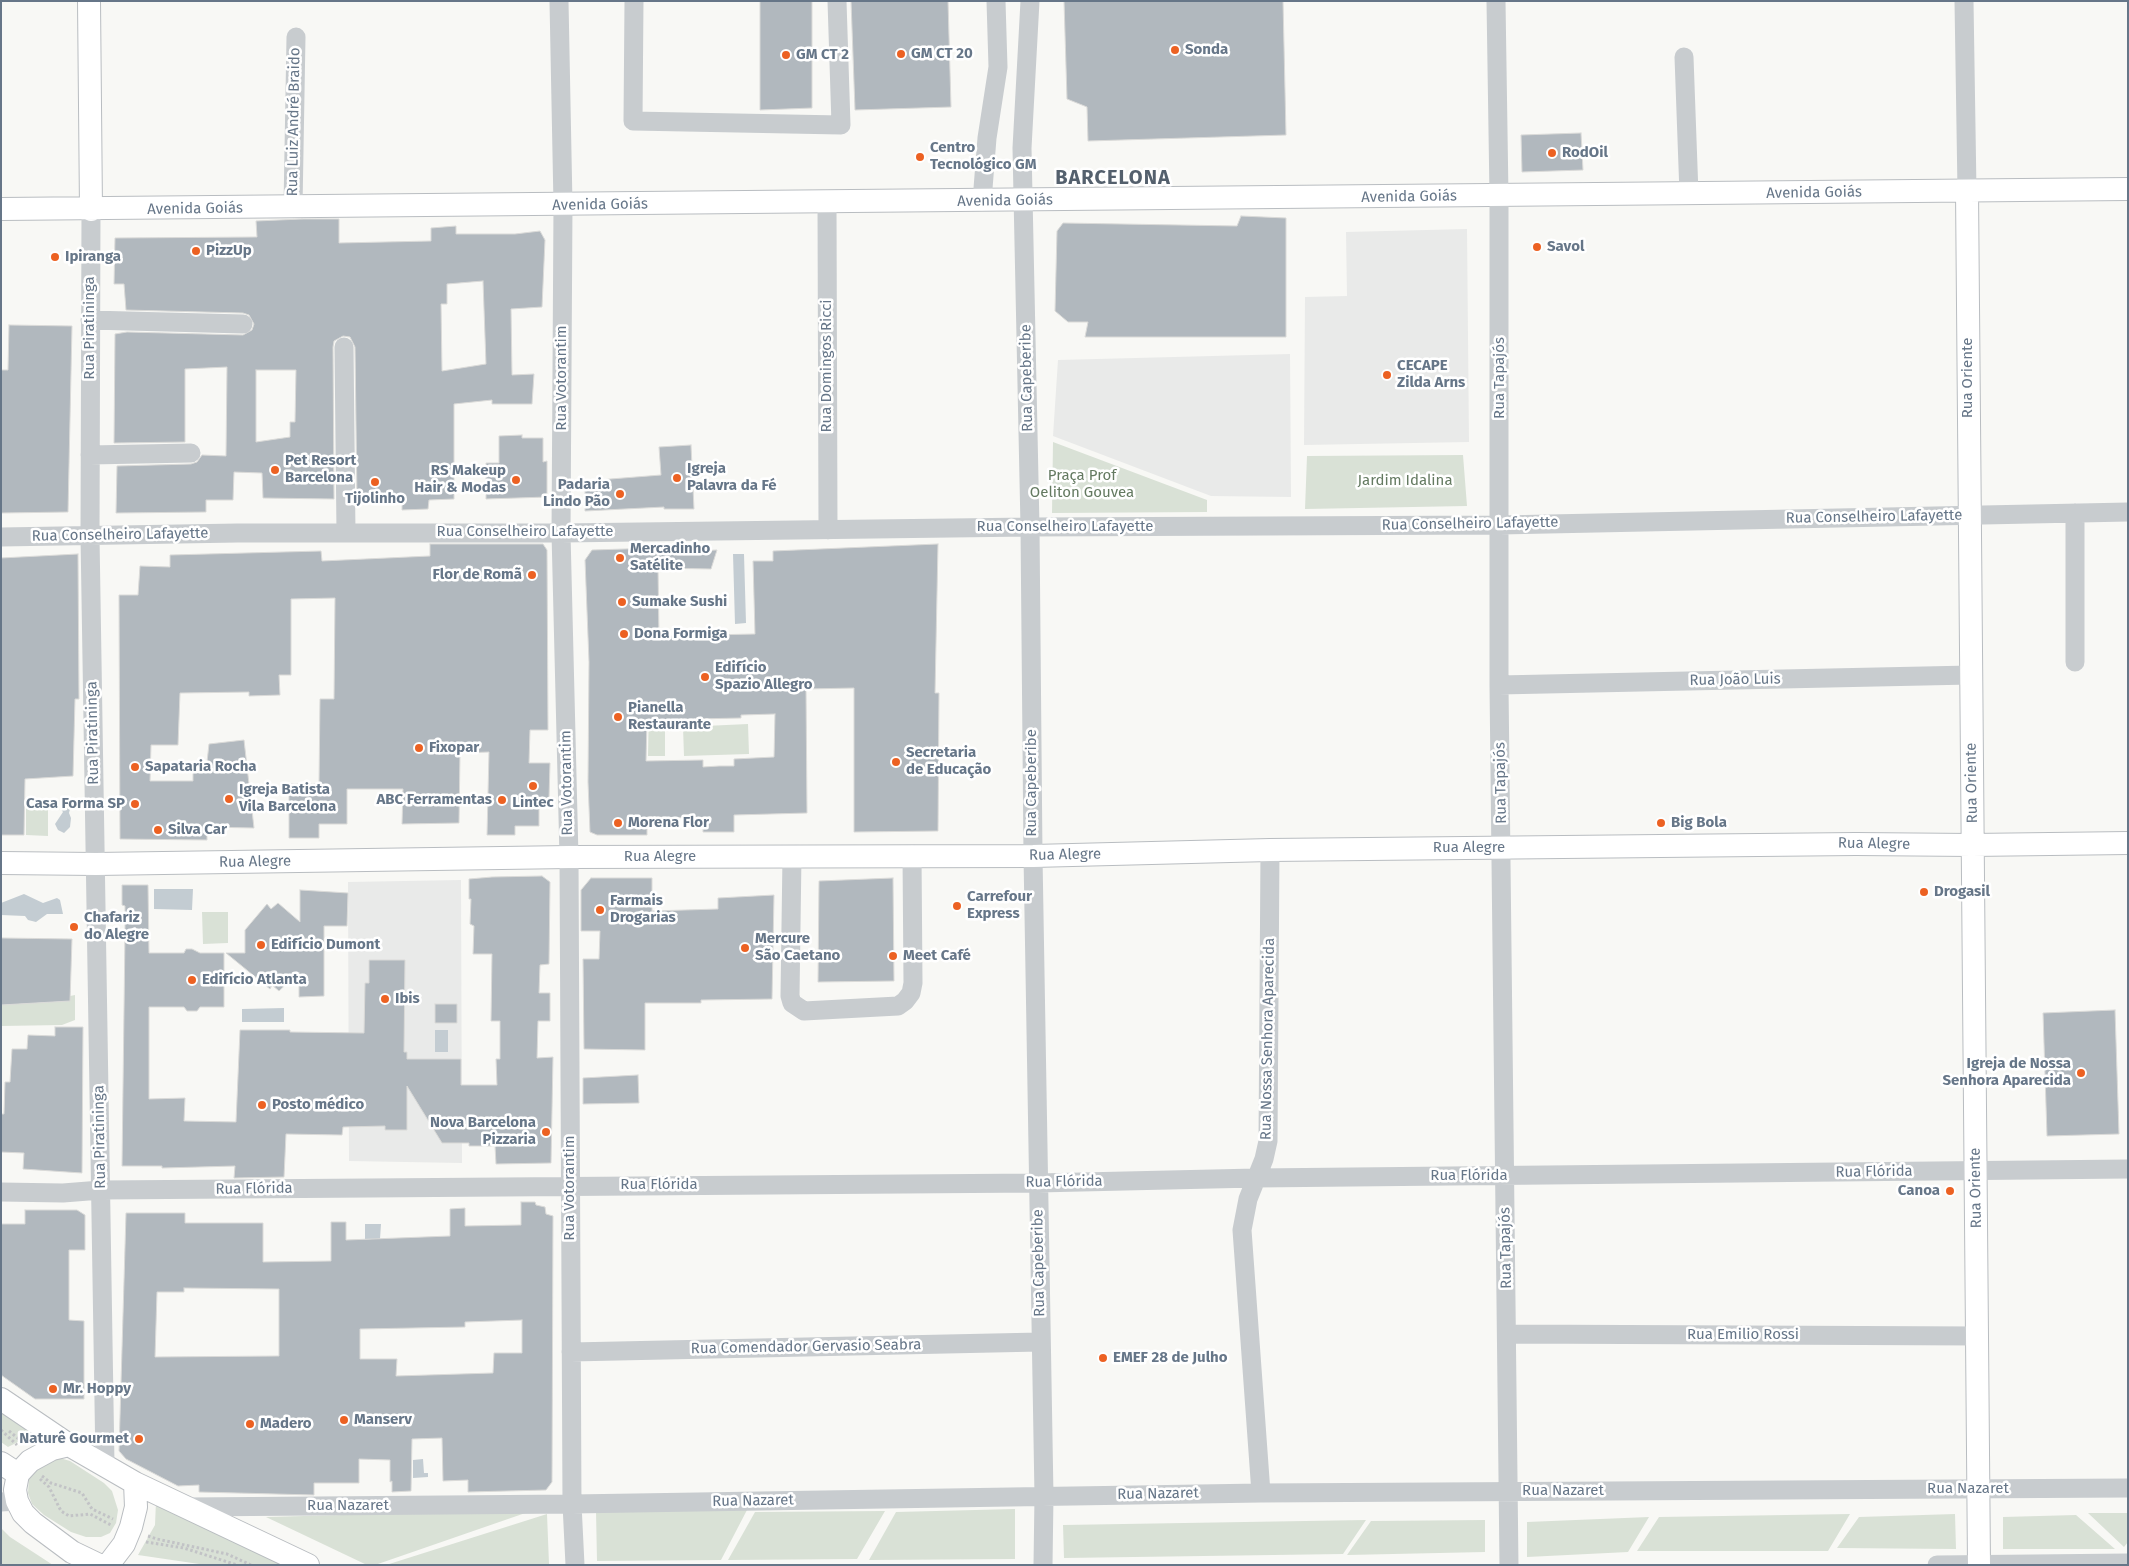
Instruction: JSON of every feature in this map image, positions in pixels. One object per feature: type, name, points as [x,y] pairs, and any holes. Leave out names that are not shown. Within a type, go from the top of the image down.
[{"type":"main road","name":"Rua Piratininga","points":[[89,1],[91,210]]},
{"type":"main road","name":"Avenida Goiás","points":[[1,209],[91,210],[2128,189]]},
{"type":"main road","name":"Rua Oriente","points":[[1967,191],[1968,515],[1979,1564]]},
{"type":"main road","name":"Rua Alegre","points":[[1,863],[96,864],[569,857],[1033,856],[1270,850],[1856,844],[1972,846],[2128,843]]},
{"type":"main road","points":[[1,1399],[69,1445],[135,1483],[308,1565]]},
{"type":"main road","points":[[69,1445],[38,1456],[22,1469],[9,1502],[33,1523],[72,1552],[99,1565]]},
{"type":"main road","points":[[108,1565],[124,1544],[131,1527],[136,1507],[135,1483]]},
{"type":"street","name":"Rua Votorantim","points":[[560,1],[563,205],[561,533],[569,857],[572,1504],[575,1565]]},
{"type":"street","points":[[634,1],[632,121],[841,125],[837,1]]},
{"type":"street","points":[[982,201],[987,138],[998,67],[996,1]]},
{"type":"street","name":"Rua Capeberibe","points":[[1030,1],[1022,148],[1030,527],[1044,1565]]},
{"type":"street","name":"Rua Tapajós","points":[[1496,1],[1499,196],[1499,685],[1510,1565]]},
{"type":"street","name":"Rua Oriente","points":[[1964,1],[1967,191]]},
{"type":"street","name":"Rua Luiz André Braido","points":[[293,207],[296,37]]},
{"type":"street","points":[[1684,57],[1689,194]]},
{"type":"street","name":"Rua Domingos Ricci","points":[[827,202],[828,530]]},
{"type":"street","name":"Rua Piratininga","points":[[91,210],[90,536],[105,1464]]},
{"type":"street","points":[[90,320],[243,324]]},
{"type":"street","points":[[344,346],[346,533]]},
{"type":"street","points":[[90,455],[191,453]]},
{"type":"street","name":"Rua Conselheiro Lafayette","points":[[1,537],[238,533],[561,533],[1030,527],[1500,525],[2128,512]]},
{"type":"street","points":[[2075,513],[2075,662]]},
{"type":"street","name":"Rua João Luis","points":[[1499,685],[1971,675]]},
{"type":"street","name":"Rua Nossa Senhora Aparecida","points":[[1261,1493],[1242,1230],[1244,1214],[1264,1158],[1268,1141],[1270,850]]},
{"type":"street","points":[[792,856],[790,996],[792,1003],[804,1011],[898,1006],[906,1001],[913,983],[912,855]]},
{"type":"street","name":"Rua Flórida","points":[[1,1192],[64,1193],[101,1190],[1038,1183],[1256,1178],[2128,1169]]},
{"type":"street","name":"Rua Emilio Rossi","points":[[1508,1334],[1978,1336]]},
{"type":"street","name":"Rua Comendador Gervasio Seabra","points":[[571,1352],[1040,1342]]},
{"type":"street","name":"Rua Nazaret","points":[[188,1507],[572,1504],[1261,1493],[2128,1488]]},
{"type":"street","points":[[1937,1565],[2128,1563]]},
{"type":"path","points":[[1,1430],[16,1443],[22,1469]]},
{"type":"path","points":[[22,1469],[51,1483],[82,1493],[92,1510],[116,1521]]},
{"type":"path","points":[[22,1469],[32,1472],[50,1488],[62,1512],[69,1516],[90,1514],[113,1526]]},
{"type":"path","points":[[147,1535],[157,1539],[227,1554],[251,1565]]},
{"type":"path","points":[[146,1542],[184,1548],[237,1565]]},
{"type":"shaded area","name":"CECAPE Zilda Arns","points":[[1467,229],[1469,442],[1304,445],[1305,297],[1347,296],[1346,232]]},
{"type":"shaded area","points":[[1290,354],[1291,497],[1211,496],[1053,436],[1058,360]]},
{"type":"shaded area","points":[[733,554],[744,554],[746,623],[735,624]]},
{"type":"shaded area","points":[[66,801],[71,805],[69,813],[71,818],[70,827],[64,833],[58,830],[55,824],[63,812],[60,808],[61,802]]},
{"type":"shaded area","points":[[461,880],[462,1163],[349,1161],[348,882]]},
{"type":"shaded area","points":[[154,889],[193,889],[192,910],[154,909]]},
{"type":"shaded area","points":[[24,894],[43,903],[57,898],[60,900],[63,914],[47,914],[36,922],[28,920],[25,916],[1,915],[1,903]]},
{"type":"shaded area","points":[[284,1008],[284,1022],[242,1022],[242,1009]]},
{"type":"shaded area","points":[[435,1030],[448,1030],[448,1052],[435,1052]]},
{"type":"shaded area","points":[[365,1224],[381,1224],[380,1239],[365,1239]]},
{"type":"shaded area","points":[[423,1459],[424,1473],[428,1473],[428,1477],[413,1478],[413,1460]]},
{"type":"green space","name":"Praça Prof Oeliton Gouvea","points":[[1053,442],[1207,500],[1207,512],[1052,513]]},
{"type":"green space","name":"Jardim Idalina","points":[[1463,455],[1467,506],[1305,509],[1307,456]]},
{"type":"green space","points":[[649,706],[665,706],[665,756],[648,756]]},
{"type":"green space","points":[[748,724],[749,754],[684,756],[683,727]]},
{"type":"green space","points":[[26,801],[48,801],[48,836],[26,835]]},
{"type":"green space","points":[[202,912],[228,912],[228,943],[203,944]]},
{"type":"green space","points":[[75,995],[75,1020],[62,1025],[1,1026],[1,1005],[69,1001],[70,996]]},
{"type":"green space","points":[[1,1409],[36,1433],[8,1447],[1,1442]]},
{"type":"green space","points":[[60,1458],[70,1461],[104,1483],[112,1491],[118,1510],[116,1523],[110,1533],[101,1537],[86,1537],[71,1532],[44,1515],[32,1504],[28,1493],[29,1478],[42,1462]]},
{"type":"green space","points":[[156,1501],[293,1565],[206,1565],[138,1555],[155,1525]]},
{"type":"green space","points":[[1015,1509],[1015,1559],[869,1560],[896,1512]]},
{"type":"green space","points":[[534,1510],[375,1565],[367,1565],[266,1517]]},
{"type":"green space","points":[[747,1510],[721,1560],[597,1561],[596,1511]]},
{"type":"green space","points":[[885,1511],[857,1559],[728,1560],[755,1512]]},
{"type":"green space","points":[[2088,1513],[2128,1513],[2128,1542],[2124,1547]]},
{"type":"green space","points":[[547,1514],[549,1564],[386,1565]]},
{"type":"green space","points":[[1850,1514],[1828,1551],[1637,1551],[1659,1517]]},
{"type":"green space","points":[[1955,1514],[1956,1549],[1837,1548],[1859,1517]]},
{"type":"green space","points":[[2076,1515],[2115,1549],[2003,1549],[2003,1517]]},
{"type":"green space","points":[[1649,1517],[1628,1552],[1527,1557],[1527,1522]]},
{"type":"green space","points":[[1366,1520],[1343,1554],[1064,1558],[1063,1525]]},
{"type":"green space","points":[[1485,1520],[1485,1552],[1347,1555],[1371,1521]]},
{"type":"green space","points":[[1,1528],[10,1537],[53,1565],[1,1565]]},
{"type":"building","name":"GM CT 2","points":[[760,1],[812,1],[812,108],[760,110]]},
{"type":"building","name":"GM CT 20","points":[[851,1],[948,1],[951,107],[855,110]]},
{"type":"building","name":"Sonda","points":[[1064,1],[1283,1],[1286,135],[1088,141],[1087,107],[1067,99]]},
{"type":"building","name":"RodOil","points":[[1581,133],[1583,170],[1522,172],[1521,135]]},
{"type":"building","points":[[1241,216],[1286,218],[1286,337],[1085,337],[1088,322],[1068,322],[1055,311],[1057,231],[1063,223],[1237,226]]},
{"type":"building","points":[[339,219],[339,243],[431,241],[431,228],[456,226],[456,234],[515,234],[540,231],[545,240],[542,307],[511,309],[512,375],[534,374],[532,404],[492,404],[492,400],[454,404],[454,499],[429,500],[428,509],[402,510],[402,499],[357,500],[355,347],[350,337],[343,336],[334,341],[333,347],[334,499],[263,498],[262,473],[234,472],[233,500],[206,500],[206,512],[116,513],[117,466],[191,464],[197,462],[202,455],[226,456],[227,367],[185,369],[185,442],[114,443],[115,334],[127,332],[243,335],[252,330],[254,324],[249,315],[243,313],[126,310],[124,284],[114,284],[115,238],[257,237],[256,221]],"holes":[[[483,281],[486,364],[442,371],[441,304],[447,304],[447,284]],[[256,370],[296,370],[295,422],[290,422],[290,437],[256,442]]]},
{"type":"building","points":[[9,325],[72,326],[68,512],[1,513],[1,370],[8,370]]},
{"type":"building","name":"RS Makeup Hair & Modas","points":[[522,435],[522,438],[543,438],[543,462],[547,461],[547,497],[486,499],[486,463],[499,463],[499,436]]},
{"type":"building","points":[[691,445],[694,509],[664,509],[664,507],[585,511],[585,481],[661,475],[659,447]]},
{"type":"building","points":[[430,544],[543,544],[547,550],[548,730],[530,730],[529,763],[550,763],[549,798],[539,799],[539,826],[515,826],[515,835],[487,835],[489,752],[460,753],[459,823],[402,824],[403,789],[347,789],[347,824],[319,824],[319,838],[289,838],[289,784],[319,784],[320,699],[334,699],[335,598],[291,599],[291,675],[279,675],[280,695],[249,696],[249,692],[180,693],[178,745],[151,745],[150,781],[193,781],[193,771],[206,771],[209,744],[244,740],[254,828],[207,827],[207,840],[120,839],[119,595],[138,595],[140,566],[170,567],[170,555],[321,551],[322,561],[430,556]]},
{"type":"building","points":[[938,544],[935,693],[939,693],[938,831],[854,832],[854,688],[806,689],[807,813],[734,815],[734,832],[703,832],[703,818],[647,817],[647,835],[597,835],[590,832],[588,782],[589,662],[585,560],[592,550],[657,548],[657,552],[717,550],[711,569],[658,568],[659,636],[755,634],[753,561],[773,561],[773,551]],"holes":[[[775,714],[774,757],[734,759],[734,766],[703,767],[703,760],[646,761],[647,720],[741,718],[741,715]]]},
{"type":"building","points":[[78,554],[79,699],[75,699],[73,776],[25,779],[24,835],[1,835],[1,558]]},
{"type":"building","points":[[542,876],[550,882],[549,964],[540,965],[539,993],[550,993],[550,1021],[538,1021],[537,1058],[553,1057],[551,1163],[496,1164],[495,1146],[469,1146],[469,1143],[442,1143],[407,1086],[407,1130],[385,1130],[385,1126],[343,1127],[342,1135],[286,1134],[284,1177],[234,1178],[235,1166],[162,1168],[162,1166],[122,1166],[125,906],[122,905],[122,885],[148,885],[149,953],[184,953],[186,949],[192,949],[200,953],[224,953],[224,1007],[200,1007],[197,1011],[187,1011],[184,1007],[149,1007],[149,1099],[185,1098],[184,1121],[236,1122],[240,1030],[364,1033],[365,983],[369,983],[369,960],[405,960],[404,1052],[407,1052],[407,1059],[461,1059],[461,1085],[497,1085],[496,1059],[500,1059],[500,1021],[491,1021],[492,954],[473,954],[474,926],[470,924],[471,899],[469,899],[469,879]]},
{"type":"building","points":[[591,878],[652,878],[652,911],[718,909],[718,898],[774,895],[772,999],[701,1000],[701,1003],[645,1003],[645,1050],[584,1049],[583,959],[599,959],[600,931],[581,931],[581,890]]},
{"type":"building","points":[[893,878],[894,981],[818,982],[819,881]]},
{"type":"building","points":[[300,890],[348,893],[347,926],[324,926],[324,996],[299,997],[299,972],[279,991],[272,985],[270,989],[226,953],[245,953],[245,930],[267,904],[271,909],[278,903],[300,922]]},
{"type":"building","points":[[1,938],[72,939],[70,1001],[1,1005]]},
{"type":"building","points":[[435,1004],[457,1004],[457,1023],[435,1023]]},
{"type":"building","name":"Igreja de Nossa Senhora Aparecida","points":[[2115,1010],[2119,1134],[2047,1136],[2043,1013]]},
{"type":"building","points":[[55,1027],[83,1027],[82,1173],[23,1169],[24,1153],[1,1152],[1,1114],[4,1114],[5,1082],[10,1082],[12,1049],[27,1049],[28,1035],[55,1036]]},
{"type":"building","points":[[638,1075],[639,1103],[583,1104],[583,1078]]},
{"type":"building","points":[[521,1202],[535,1202],[536,1205],[545,1207],[546,1214],[553,1216],[552,1482],[546,1490],[468,1492],[468,1480],[443,1481],[442,1438],[412,1439],[411,1491],[392,1492],[390,1460],[359,1459],[359,1483],[314,1483],[314,1495],[199,1492],[199,1485],[178,1486],[126,1459],[119,1451],[126,1213],[185,1213],[185,1223],[263,1223],[263,1262],[331,1261],[331,1222],[346,1222],[346,1240],[450,1236],[450,1209],[465,1208],[465,1226],[521,1225]],"holes":[[[184,1288],[279,1289],[279,1356],[155,1357],[157,1292],[184,1292]],[[522,1320],[522,1353],[494,1353],[493,1373],[396,1376],[397,1359],[360,1359],[360,1329],[465,1327],[465,1322]]]},
{"type":"building","points":[[25,1210],[77,1210],[85,1215],[85,1250],[69,1250],[69,1320],[84,1321],[84,1399],[35,1399],[1,1375],[1,1224],[25,1224]]},
{"type":"place","name":"Sonda","points":[[1175,50]]},
{"type":"place","name":"GM CT 20","points":[[901,54]]},
{"type":"place","name":"GM CT 2","points":[[786,55]]},
{"type":"place","name":"RodOil","points":[[1552,153]]},
{"type":"place","name":"Centro Tecnológico GM","points":[[920,157]]},
{"type":"place","name":"Savol","points":[[1537,247]]},
{"type":"place","name":"PizzUp","points":[[196,251]]},
{"type":"place","name":"Ipiranga","points":[[55,257]]},
{"type":"place","name":"CECAPE Zilda Arns","points":[[1387,375]]},
{"type":"place","name":"Pet Resort Barcelona","points":[[275,470]]},
{"type":"place","name":"Igreja Palavra da Fé","points":[[677,478]]},
{"type":"place","name":"RS Makeup Hair & Modas","points":[[516,480]]},
{"type":"place","name":"Tijolinho","points":[[375,482]]},
{"type":"place","name":"Padaria Lindo Pão","points":[[620,494]]},
{"type":"place","name":"Mercadinho Satélite","points":[[620,558]]},
{"type":"place","name":"Flor de Romã","points":[[532,575]]},
{"type":"place","name":"Sumake Sushi","points":[[622,602]]},
{"type":"place","name":"Dona Formiga","points":[[624,634]]},
{"type":"place","name":"Edifício Spazio Allegro","points":[[705,677]]},
{"type":"place","name":"Pianella Restaurante","points":[[618,717]]},
{"type":"place","name":"Fixopar","points":[[419,748]]},
{"type":"place","name":"Secretaria de Educação","points":[[896,762]]},
{"type":"place","name":"Sapataria Rocha","points":[[135,767]]},
{"type":"place","name":"Lintec","points":[[533,786]]},
{"type":"place","name":"Igreja Batista Vila Barcelona","points":[[229,799]]},
{"type":"place","name":"ABC Ferramentas","points":[[502,800]]},
{"type":"place","name":"Casa Forma SP","points":[[135,804]]},
{"type":"place","name":"Morena Flor","points":[[618,823]]},
{"type":"place","name":"Big Bola","points":[[1661,823]]},
{"type":"place","name":"Silva Car","points":[[158,830]]},
{"type":"place","name":"Drogasil","points":[[1924,892]]},
{"type":"place","name":"Carrefour Express","points":[[957,906]]},
{"type":"place","name":"Farmais Drogarias","points":[[600,910]]},
{"type":"place","name":"Chafariz do Alegre","points":[[74,927]]},
{"type":"place","name":"Edifício Dumont","points":[[261,945]]},
{"type":"place","name":"Mercure São Caetano","points":[[745,948]]},
{"type":"place","name":"Meet Café","points":[[893,956]]},
{"type":"place","name":"Edifício Atlanta","points":[[192,980]]},
{"type":"place","name":"Ibis","points":[[385,999]]},
{"type":"place","name":"Igreja de Nossa Senhora Aparecida","points":[[2081,1073]]},
{"type":"place","name":"Posto médico","points":[[262,1105]]},
{"type":"place","name":"Nova Barcelona Pizzaria","points":[[546,1132]]},
{"type":"place","name":"Canoa","points":[[1950,1191]]},
{"type":"place","name":"EMEF 28 de Julho","points":[[1103,1358]]},
{"type":"place","name":"Mr. Hoppy","points":[[53,1389]]},
{"type":"place","name":"Manserv","points":[[344,1420]]},
{"type":"place","name":"Madero","points":[[250,1424]]},
{"type":"place","name":"Naturê Gourmet","points":[[139,1439]]},
{"type":"district","name":"BARCELONA","points":[[1113,178]]}]
